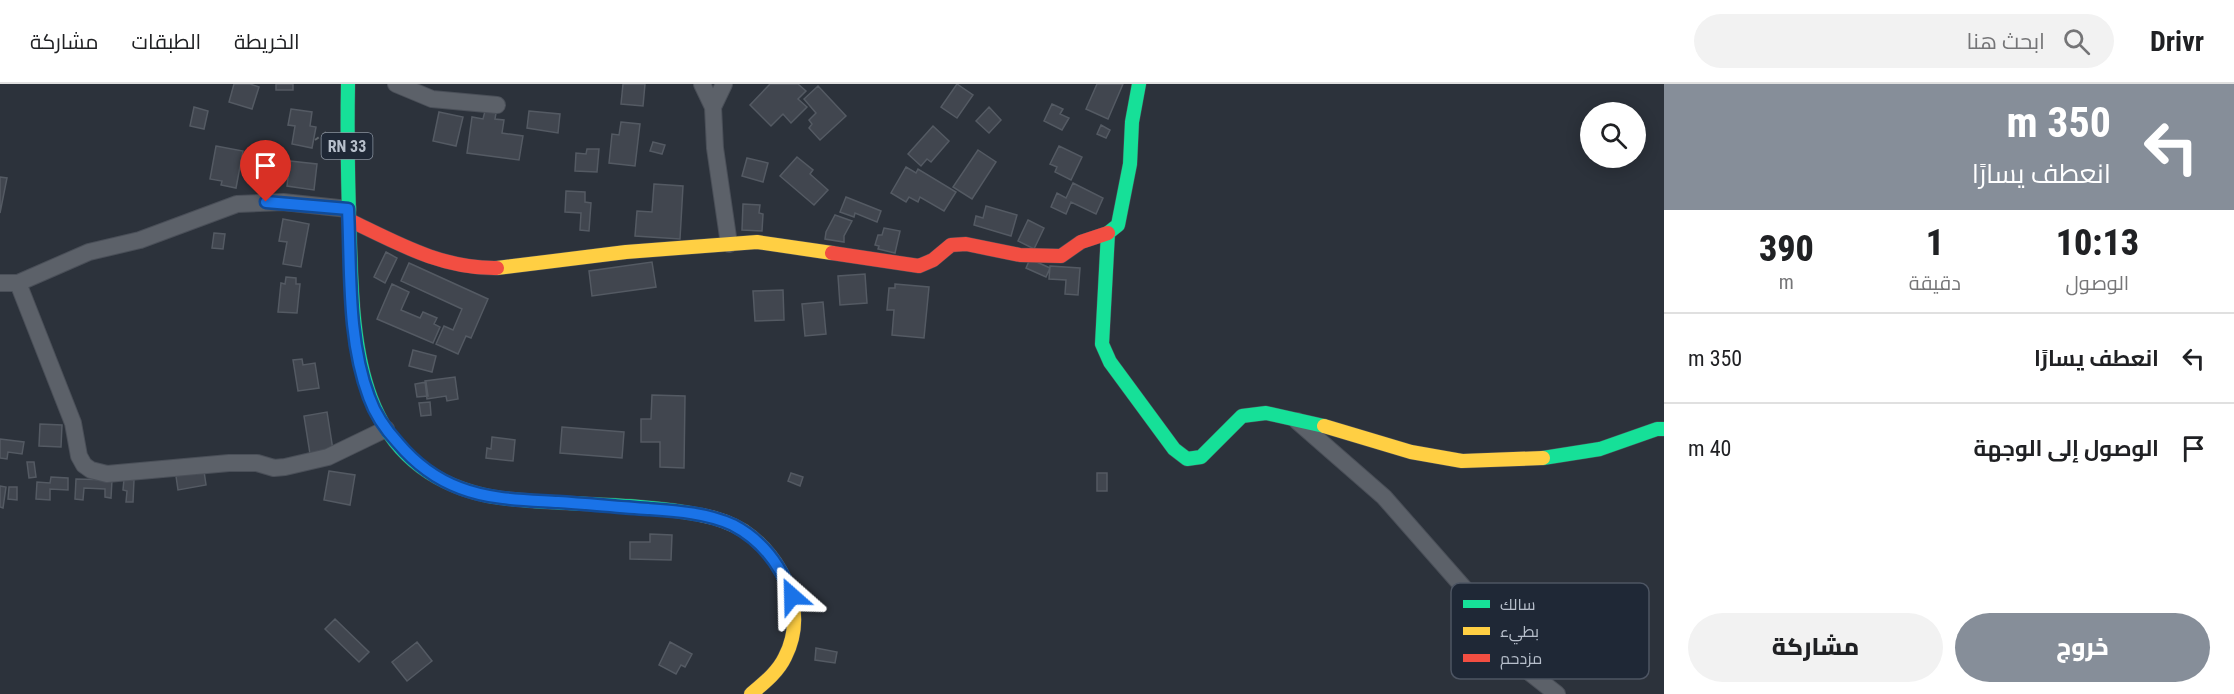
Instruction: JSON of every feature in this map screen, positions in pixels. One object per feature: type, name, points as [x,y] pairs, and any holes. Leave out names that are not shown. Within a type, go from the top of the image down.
[{"type":"street","name":"RN 33","points":[[348,84],[348,214],[354,323],[359,361],[369,398],[386,429],[406,453],[424,468],[458,488],[503,499],[666,510],[709,516],[732,525],[754,538],[771,556],[785,577],[792,596],[793,635],[789,650],[780,667],[768,681],[751,694]]},
{"type":"street","points":[[396,84],[432,99],[497,105]]},
{"type":"street","points":[[702,84],[713,107],[715,148],[729,244]]},
{"type":"street","points":[[713,107],[723,84]]},
{"type":"street","points":[[0,283],[18,283],[89,252],[140,240],[237,204],[283,202],[348,214],[429,258],[450,264],[485,268],[514,267],[627,252],[757,242],[918,266],[933,260],[951,244],[966,244],[1020,255],[1061,256],[1081,242],[1108,233],[1118,225],[1130,164],[1132,122],[1139,84]]},
{"type":"street","points":[[1108,233],[1102,344],[1110,362],[1174,449],[1187,459],[1201,457],[1242,416],[1266,413],[1294,418],[1411,452],[1462,461],[1546,458],[1600,448],[1657,429],[1664,429]]},
{"type":"street","points":[[18,283],[73,423],[79,456],[84,465],[91,470],[107,474],[229,463],[257,463],[274,468],[285,467],[328,457],[386,429]]},
{"type":"street","points":[[1294,418],[1384,497],[1460,583]]},
{"type":"street","points":[[1538,679],[1557,694]]},
{"type":"building","points":[[234,84],[250,84],[259,87],[252,109],[229,102]]},
{"type":"building","points":[[276,84],[293,84],[293,90],[276,90]]},
{"type":"building","points":[[623,84],[645,84],[643,106],[621,104]]},
{"type":"building","points":[[770,84],[798,84],[806,91],[798,99],[807,107],[791,123],[783,114],[771,126],[750,105]]},
{"type":"building","points":[[957,84],[973,95],[957,118],[941,107]]},
{"type":"building","points":[[1097,84],[1123,84],[1108,119],[1086,109]]},
{"type":"building","points":[[818,86],[846,116],[820,140],[809,128],[812,124],[809,120],[816,113],[804,99]]},
{"type":"building","points":[[1052,104],[1063,109],[1060,114],[1069,118],[1062,130],[1044,121]]},
{"type":"building","points":[[194,107],[208,111],[204,129],[190,126]]},
{"type":"building","points":[[989,107],[1001,120],[989,133],[976,121]]},
{"type":"building","points":[[291,109],[312,112],[310,126],[316,127],[312,148],[292,144],[295,126],[288,125]]},
{"type":"building","points":[[485,111],[496,113],[495,119],[504,120],[502,133],[523,136],[519,160],[467,153],[472,117],[483,119]]},
{"type":"building","points":[[529,111],[560,114],[558,133],[527,128]]},
{"type":"building","points":[[439,112],[463,117],[456,146],[433,141]]},
{"type":"building","points":[[621,122],[640,124],[635,166],[609,163],[612,134],[619,135]]},
{"type":"building","points":[[1101,125],[1110,130],[1106,138],[1097,134]]},
{"type":"building","points":[[933,126],[949,141],[931,162],[927,159],[921,166],[908,154]]},
{"type":"building","points":[[653,142],[665,145],[662,154],[650,151]]},
{"type":"building","points":[[216,146],[243,151],[236,188],[221,185],[222,181],[210,179]]},
{"type":"building","points":[[1059,146],[1082,157],[1071,180],[1055,172],[1057,167],[1050,164]]},
{"type":"building","points":[[587,149],[599,149],[597,172],[575,171],[576,153],[586,154]]},
{"type":"building","points":[[978,150],[996,162],[972,199],[953,187]]},
{"type":"building","points":[[797,157],[813,170],[810,174],[828,190],[814,205],[780,176]]},
{"type":"building","points":[[747,158],[768,163],[763,182],[742,176]]},
{"type":"building","points":[[290,161],[317,164],[314,190],[287,186]]},
{"type":"building","points":[[906,167],[916,173],[918,169],[956,192],[944,211],[920,197],[918,202],[909,197],[906,202],[891,193]]},
{"type":"building","points":[[0,177],[7,178],[0,213]]},
{"type":"building","points":[[1073,183],[1103,198],[1096,214],[1071,202],[1066,214],[1051,207],[1057,193],[1066,198]]},
{"type":"building","points":[[654,184],[683,186],[680,239],[635,236],[637,211],[652,212]]},
{"type":"building","points":[[566,191],[585,192],[585,202],[591,203],[589,231],[580,230],[581,213],[565,212]]},
{"type":"building","points":[[846,197],[881,211],[877,222],[855,213],[854,217],[840,212]]},
{"type":"building","points":[[743,204],[760,205],[759,213],[763,214],[762,231],[742,230]]},
{"type":"building","points":[[986,206],[1017,215],[1011,236],[974,225],[976,216],[983,218]]},
{"type":"building","points":[[835,215],[852,221],[844,236],[844,242],[825,239]]},
{"type":"building","points":[[283,219],[309,224],[301,267],[283,264],[287,242],[279,241]]},
{"type":"building","points":[[1028,220],[1044,228],[1034,249],[1018,241]]},
{"type":"building","points":[[884,228],[900,231],[895,253],[878,249],[879,246],[875,245],[878,235],[882,235]]},
{"type":"building","points":[[214,233],[225,234],[223,249],[212,248]]},
{"type":"building","points":[[386,252],[397,258],[385,283],[374,277]]},
{"type":"building","points":[[1030,259],[1050,268],[1046,277],[1026,268]]},
{"type":"building","points":[[652,262],[656,287],[592,296],[589,271]]},
{"type":"building","points":[[409,263],[488,299],[471,338],[466,336],[458,354],[436,344],[444,326],[453,330],[462,309],[401,281]]},
{"type":"building","points":[[1050,266],[1080,268],[1078,295],[1065,294],[1066,280],[1049,279]]},
{"type":"building","points":[[865,274],[867,303],[840,305],[838,276]]},
{"type":"building","points":[[286,277],[296,278],[296,284],[300,284],[297,313],[278,312],[281,283],[285,284]]},
{"type":"building","points":[[392,284],[409,292],[401,310],[420,318],[423,312],[437,318],[434,324],[440,327],[433,343],[377,319]]},
{"type":"building","points":[[895,284],[929,287],[924,338],[892,335],[894,310],[887,310],[889,288],[895,288]]},
{"type":"building","points":[[783,290],[784,320],[755,321],[753,291]]},
{"type":"building","points":[[823,302],[826,334],[805,336],[802,304]]},
{"type":"building","points":[[413,350],[436,356],[432,372],[409,366]]},
{"type":"building","points":[[302,359],[303,365],[315,363],[319,388],[298,391],[293,360]]},
{"type":"building","points":[[455,377],[458,399],[447,401],[446,396],[427,399],[425,381]]},
{"type":"building","points":[[426,382],[428,396],[417,397],[415,384]]},
{"type":"building","points":[[652,395],[685,396],[684,468],[660,467],[660,442],[641,442],[641,419],[651,419]]},
{"type":"building","points":[[430,402],[431,415],[421,416],[419,403]]},
{"type":"building","points":[[327,412],[333,450],[310,454],[304,416]]},
{"type":"building","points":[[40,424],[62,425],[61,447],[39,446]]},
{"type":"building","points":[[562,427],[624,432],[622,458],[560,453]]},
{"type":"building","points":[[492,437],[515,440],[513,461],[486,458],[487,448],[491,449]]},
{"type":"building","points":[[0,439],[24,442],[22,454],[8,452],[7,459],[0,458]]},
{"type":"building","points":[[27,462],[34,462],[36,477],[29,478]]},
{"type":"building","points":[[204,471],[206,485],[178,490],[176,476]]},
{"type":"building","points":[[329,471],[355,475],[350,505],[324,500]]},
{"type":"building","points":[[791,473],[803,477],[800,486],[788,481]]},
{"type":"building","points":[[1097,473],[1107,473],[1107,491],[1097,491]]},
{"type":"building","points":[[51,477],[68,478],[68,490],[50,489],[50,500],[36,499],[37,482],[50,483]]},
{"type":"building","points":[[76,479],[112,480],[111,498],[105,497],[105,489],[84,488],[83,500],[75,499]]},
{"type":"building","points":[[124,479],[134,480],[133,502],[126,502],[127,491],[123,490]]},
{"type":"building","points":[[0,486],[6,487],[3,508],[0,507]]},
{"type":"building","points":[[9,487],[17,487],[17,500],[8,499]]},
{"type":"building","points":[[650,534],[672,535],[671,560],[630,559],[630,542],[650,542]]},
{"type":"building","points":[[335,619],[369,652],[359,662],[325,629]]},
{"type":"building","points":[[417,642],[432,661],[407,681],[392,662]]},
{"type":"building","points":[[670,642],[692,654],[685,667],[681,665],[676,674],[659,665]]},
{"type":"building","points":[[816,648],[837,652],[835,663],[815,660]]},
{"type":"traffic: fast","points":[[348,84],[351,283],[354,323],[360,362],[371,398],[387,430],[410,458],[442,480],[484,495],[516,500],[644,507],[701,515]]},
{"type":"traffic: fast","points":[[1139,84],[1132,122],[1130,164],[1118,225],[1108,233],[1102,344],[1110,362],[1174,449],[1187,459],[1201,457],[1242,416],[1266,413],[1324,426]]},
{"type":"traffic: fast","points":[[1543,458],[1600,449],[1657,429],[1664,429]]},
{"type":"traffic: slow","points":[[497,268],[626,252],[757,242],[832,253]]},
{"type":"traffic: slow","points":[[1324,426],[1411,452],[1462,461],[1543,458]]},
{"type":"traffic: slow","points":[[701,515],[734,526],[758,542],[781,571],[793,604],[794,622],[785,657],[779,668],[751,694]]},
{"type":"traffic: jam","points":[[349,220],[420,253],[457,264],[497,268]]},
{"type":"traffic: jam","points":[[832,253],[919,266],[933,260],[951,245],[966,244],[1020,255],[1061,256],[1081,242],[1108,233]]},
{"type":"route","points":[[266,202],[348,209],[354,323],[359,361],[369,398],[386,429],[406,453],[424,468],[458,488],[503,499],[666,510],[709,516],[732,525],[754,538],[771,556],[785,577],[792,596]]}]
